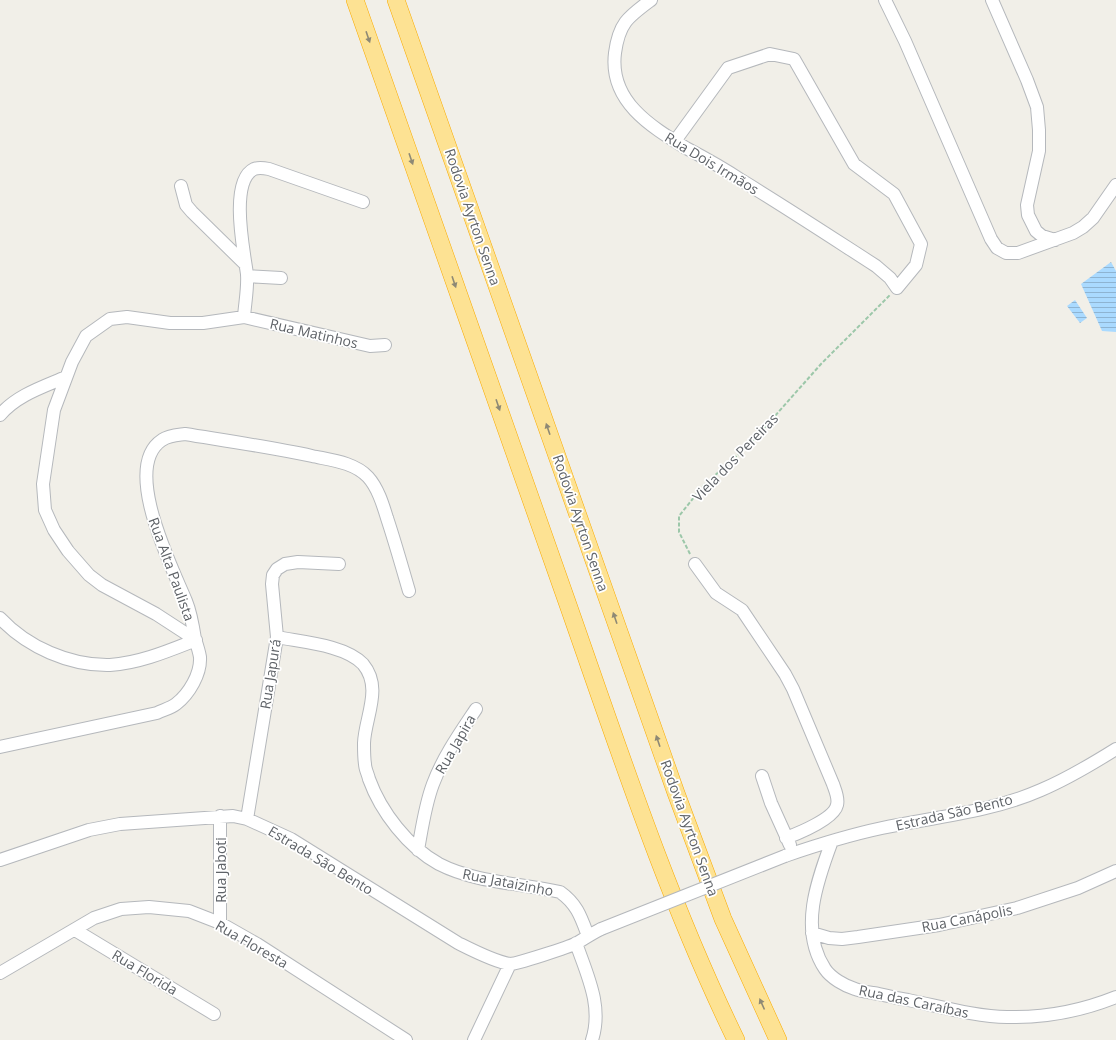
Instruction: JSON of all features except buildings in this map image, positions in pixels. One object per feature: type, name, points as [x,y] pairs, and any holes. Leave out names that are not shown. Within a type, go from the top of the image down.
[{"type":"highway","points":[[356,0],[634,792],[688,934],[715,997],[736,1040]]},
{"type":"highway","name":"Rodovia Ayrton Senna","points":[[396,0],[676,793],[723,919],[778,1040]]},
{"type":"street","name":"Rua Dois Irmãos","points":[[651,0],[631,15],[622,27],[617,41],[614,60],[618,85],[628,102],[639,116],[674,141],[740,179],[876,266],[890,278],[897,288]]},
{"type":"street","points":[[885,0],[905,41],[991,239],[997,248],[1006,253],[1018,253],[1073,233],[1093,218],[1116,185]]},
{"type":"street","points":[[992,0],[1027,80],[1037,107],[1039,151],[1027,205],[1028,215],[1036,231],[1042,236],[1055,240]]},
{"type":"street","points":[[674,141],[728,68],[770,54],[794,59],[854,164],[894,194],[921,244],[916,265],[897,288]]},
{"type":"street","points":[[196,640],[156,614],[102,585],[89,575],[68,551],[54,530],[46,510],[43,484],[54,410],[66,377],[86,336],[110,318],[127,317],[170,322],[204,323],[244,317],[246,270],[240,216],[240,202],[243,181],[254,169],[269,169],[363,202]]},
{"type":"street","points":[[181,186],[186,205],[246,270],[281,278]]},
{"type":"street","name":"Rua Matinhos","points":[[244,317],[370,346],[385,345]]},
{"type":"street","points":[[0,415],[16,400],[66,377]]},
{"type":"street","name":"Rua Alta Paulista","points":[[0,747],[157,713],[175,705],[186,696],[198,670],[200,657],[186,603],[156,531],[146,480],[147,463],[153,448],[162,440],[172,435],[185,434],[280,449],[342,463],[359,470],[368,477],[382,504],[409,591]]},
{"type":"street","name":"Rua Japurá","points":[[247,819],[277,637],[272,584],[273,575],[277,569],[285,564],[298,562],[339,564]]},
{"type":"street","points":[[695,564],[716,593],[742,610],[785,674],[793,689],[833,784],[838,800],[836,809],[803,831],[786,838]]},
{"type":"street","points":[[0,618],[34,645],[53,654],[85,663],[110,664],[133,661],[159,655],[196,640]]},
{"type":"street","name":"Rua Jataizinho","points":[[277,637],[335,649],[352,656],[362,664],[369,674],[373,686],[372,704],[364,742],[364,765],[381,804],[394,824],[418,850],[440,864],[462,874],[486,880],[560,892],[569,898],[577,908],[588,936]]},
{"type":"street","name":"Rua Japira","points":[[418,850],[424,813],[432,784],[444,759],[476,709]]},
{"type":"street","name":"Estrada São Bento","points":[[588,936],[789,854],[870,831],[950,816],[1008,801],[1041,790],[1084,769],[1116,749]]},
{"type":"street","points":[[762,776],[771,803],[786,838],[789,854]]},
{"type":"street","name":"Rua Jaboti","points":[[220,816],[220,923]]},
{"type":"street","name":"Estrada São Bento","points":[[0,860],[89,830],[120,824],[234,816],[247,819],[291,839],[458,943],[484,956],[510,964]]},
{"type":"street","name":"Rua das Caraíbas","points":[[832,841],[818,881],[812,912],[812,933],[819,957],[826,970],[835,979],[855,989],[979,1014],[1005,1017],[1029,1017],[1072,1011],[1116,997]]},
{"type":"street","name":"Rua Canápolis","points":[[812,933],[829,938],[858,937],[939,925],[1017,908],[1078,888],[1116,871]]},
{"type":"street","name":"Rua Floresta","points":[[0,973],[76,930],[94,918],[108,913],[121,909],[149,907],[189,911],[220,923],[257,944],[406,1040]]},
{"type":"street","name":"Rua Florida","points":[[76,930],[214,1014]]},
{"type":"street","points":[[474,1040],[510,964],[531,959],[576,943],[588,936]]},
{"type":"street","points":[[576,943],[595,1000],[596,1016],[592,1040]]},
{"type":"path","name":"Viela dos Pereiras","points":[[695,564],[679,532],[680,516],[703,486],[751,443],[821,364],[897,288]]},
{"type":"water","points":[[1111,262],[1116,271],[1116,332],[1102,331],[1081,284]]},
{"type":"water","points":[[1075,300],[1087,318],[1080,323],[1067,306]]}]
